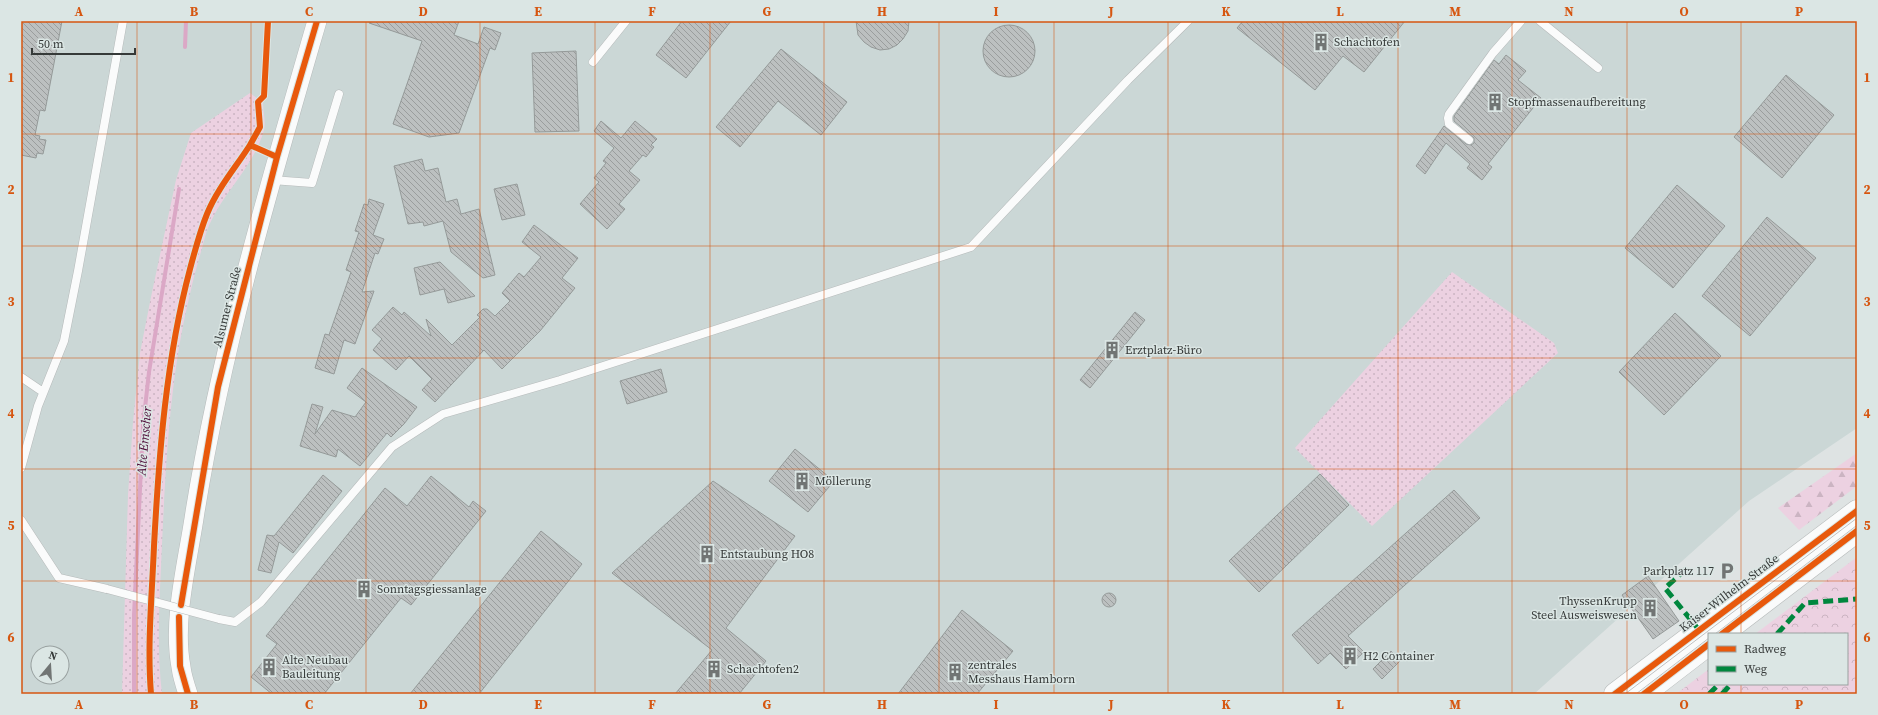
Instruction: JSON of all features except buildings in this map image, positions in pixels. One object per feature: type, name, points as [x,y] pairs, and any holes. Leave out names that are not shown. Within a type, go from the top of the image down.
[{"type":"main road","name":"Kaiser-Wilhelm-Straße","points":[[1615,694],[1857,510]]},
{"type":"main road","points":[[1723,633],[1857,531]]},
{"type":"main road","points":[[1644,694],[1708,645]]},
{"type":"street","name":"Alsumer Straße","points":[[188,694],[180,666],[179,617],[198,495],[218,387],[271,180],[317,21]]},
{"type":"lane","points":[[21,468],[44,392],[64,341],[123,21]]},
{"type":"lane","points":[[593,62],[626,21]]},
{"type":"lane","points":[[21,520],[59,578],[235,622],[261,602],[392,447],[443,414],[567,378],[971,247],[1128,80],[1188,21]]},
{"type":"lane","points":[[1469,140],[1449,124],[1449,114],[1493,53],[1521,21]]},
{"type":"lane","points":[[1540,21],[1598,68]]},
{"type":"lane","points":[[271,180],[312,183],[339,94]]},
{"type":"lane","points":[[21,377],[44,392]]},
{"type":"shaded area","points":[[21,21],[1857,21],[1857,428],[1749,501],[1534,694],[21,694]]},
{"type":"green space","points":[[250,93],[263,103],[265,127],[252,158],[217,209],[205,237],[193,280],[183,325],[173,387],[167,449],[162,544],[159,656],[162,694],[122,694],[128,495],[133,422],[140,353],[151,297],[176,180],[191,133]]},
{"type":"green space","points":[[1452,272],[1554,343],[1558,353],[1372,526],[1295,448]]},
{"type":"green space","points":[[1857,453],[1857,486],[1799,530],[1778,508]]},
{"type":"green space","points":[[1857,557],[1857,694],[1676,694],[1708,670],[1708,685],[1848,685],[1848,633],[1756,633]]},
{"type":"waterway","name":"Alte Emscher","points":[[185,47],[186,21]]},
{"type":"waterway","name":"Alte Emscher","points":[[134,694],[134,615],[143,426],[149,372],[179,189]]},
{"type":"tram line","points":[[1625,694],[1857,518]]},
{"type":"tram line","points":[[1716,633],[1856,526]]},
{"type":"tram line","points":[[1636,694],[1708,639]]},
{"type":"marked path","points":[[1686,569],[1665,588],[1699,630]]},
{"type":"marked path","points":[[1778,633],[1805,603],[1857,599]]},
{"type":"marked path","points":[[1709,694],[1718,685]]},
{"type":"marked path","points":[[1722,694],[1730,685]]},
{"type":"cycle path","points":[[250,145],[260,127],[258,102],[264,96],[268,21]]},
{"type":"cycle path","points":[[181,605],[218,387],[277,157],[317,21]]},
{"type":"cycle path","points":[[151,694],[150,620],[158,476],[169,372],[182,303],[202,227],[211,205],[221,187],[250,145],[277,157]]},
{"type":"cycle path","points":[[1615,694],[1857,511]]},
{"type":"cycle path","points":[[1723,633],[1857,531]]},
{"type":"cycle path","points":[[179,617],[180,666],[188,694]]},
{"type":"cycle path","points":[[1644,694],[1708,645]]},
{"type":"place","name":"Schachtofen","points":[[1321,42]]},
{"type":"place","name":"Stopfmassenaufbereitung","points":[[1495,102]]},
{"type":"place","name":"Erztplatz-Büro","points":[[1112,350]]},
{"type":"place","name":"Möllerung","points":[[802,481]]},
{"type":"place","name":"Entstaubung HO8","points":[[707,554]]},
{"type":"place","name":"Parkplatz 117","points":[[1727,571]]},
{"type":"place","name":"Sonntagsgiessanlage","points":[[364,589]]},
{"type":"place","name":"ThyssenKrupp Steel Ausweiswesen","points":[[1650,608]]},
{"type":"place","name":"H2 Container","points":[[1350,656]]},
{"type":"place","name":"Alte Neubau Bauleitung","points":[[269,667]]},
{"type":"place","name":"Schachtofen2","points":[[714,669]]},
{"type":"place","name":"zentrales Messhaus Hamborn","points":[[955,672]]}]
